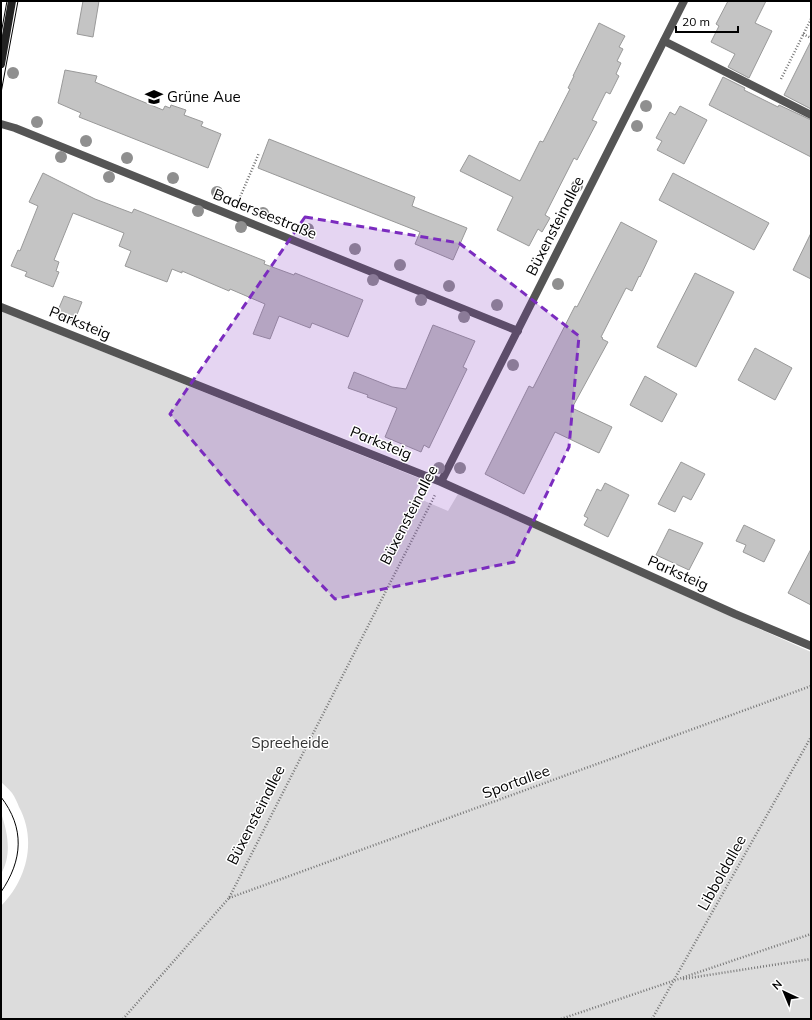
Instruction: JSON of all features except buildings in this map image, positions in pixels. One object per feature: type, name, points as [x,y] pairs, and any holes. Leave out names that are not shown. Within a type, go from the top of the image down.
[{"type":"main road","points":[[1,64],[12,1]]},
{"type":"street","name":"Büxensteinallee","points":[[442,481],[684,1]]},
{"type":"street","points":[[664,41],[811,116]]},
{"type":"street","name":"Baderseestraße","points":[[1,124],[15,128],[518,331]]},
{"type":"street","name":"Parksteig","points":[[1,307],[442,481],[735,614],[811,646]]},
{"type":"path","points":[[781,79],[811,18]]},
{"type":"path","points":[[803,34],[811,38]]},
{"type":"path","points":[[232,216],[259,153]]},
{"type":"path","name":"Büxensteinallee","points":[[123,1019],[229,898],[442,481]]},
{"type":"path","name":"Sportallee","points":[[229,898],[811,686]]},
{"type":"path","name":"Libboldallee","points":[[652,1019],[811,737]]},
{"type":"path","points":[[561,1019],[811,934]]},
{"type":"path","points":[[675,980],[811,959]]},
{"type":"highlighted area","points":[[305,217],[459,243],[579,336],[569,447],[514,562],[335,599],[262,523],[170,414]]},
{"type":"green space","name":"Spreeheide","points":[[1,311],[421,479],[413,496],[448,511],[458,494],[811,652],[811,1019],[1,1019],[1,906],[10,896],[23,872],[28,846],[24,820],[17,801],[10,790],[1,782]]},
{"type":"green space","points":[[1,813],[6,828],[8,852],[1,874]]},
{"type":"tram line","points":[[1,34],[7,1]]},
{"type":"tram line","points":[[1,93],[18,1]]},
{"type":"tram line","points":[[1,797],[14,820],[18,844],[14,868],[1,892]]},
{"type":"place","name":"Grüne Aue","points":[[154,97]]}]
